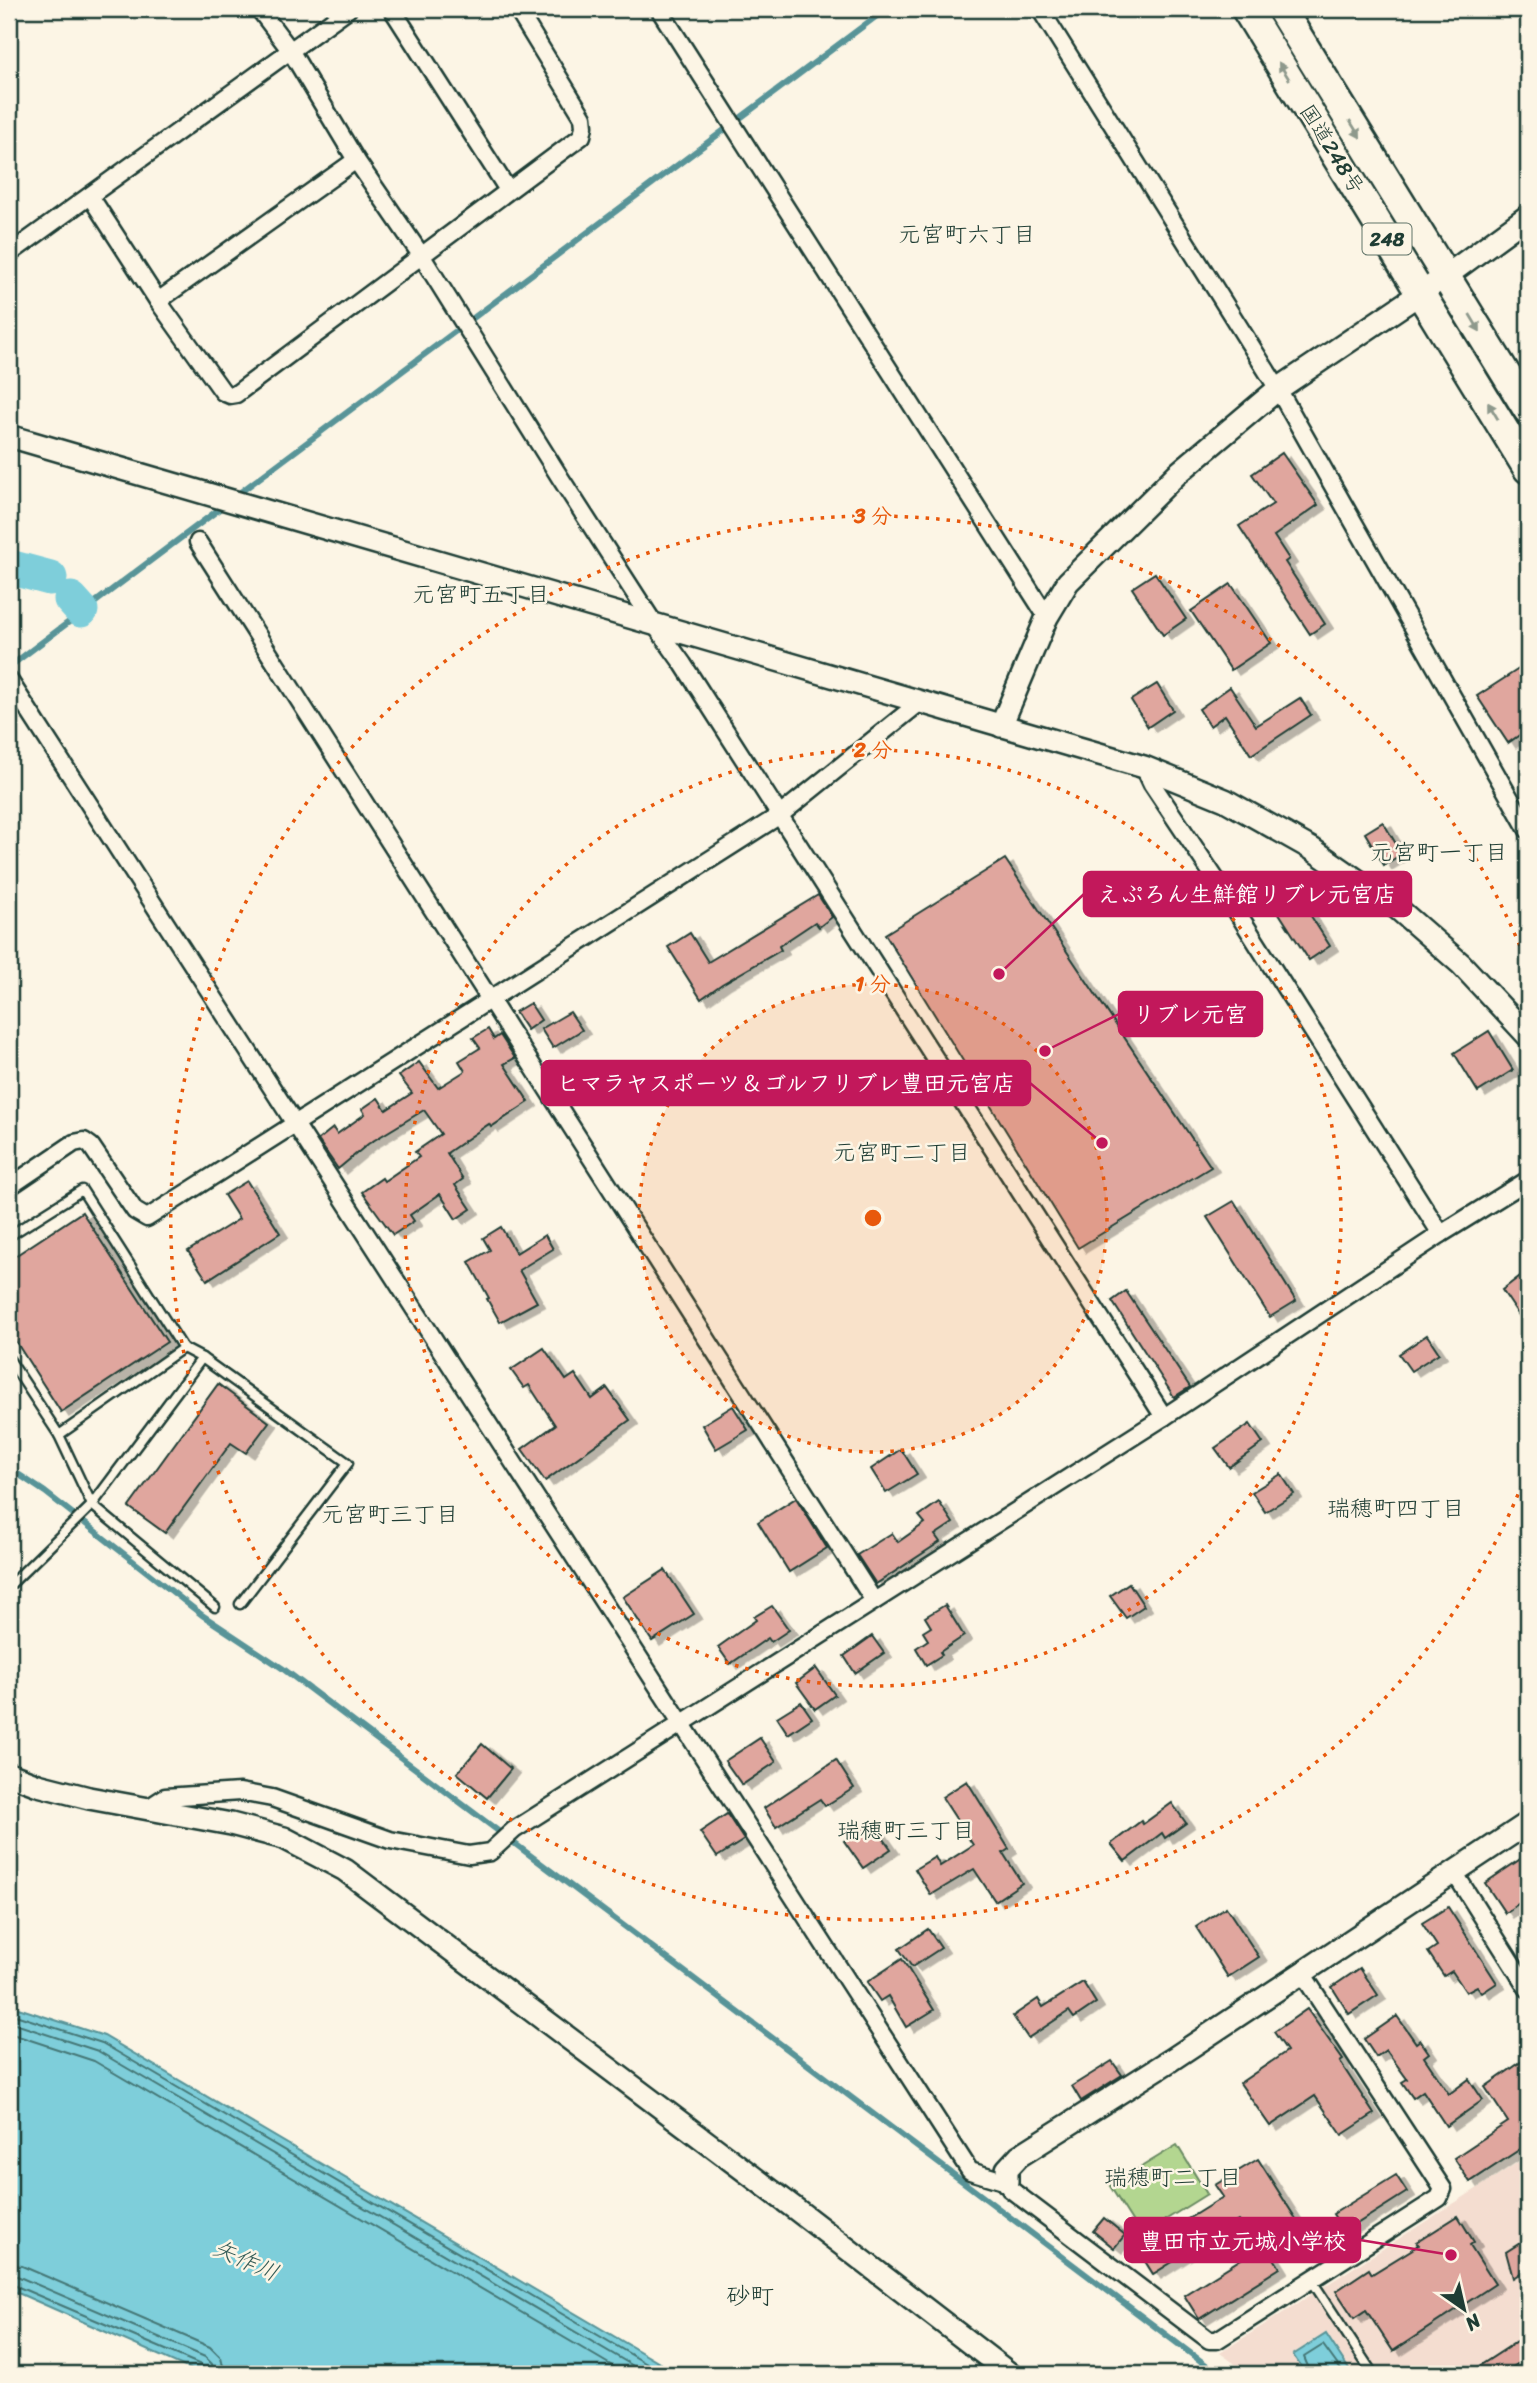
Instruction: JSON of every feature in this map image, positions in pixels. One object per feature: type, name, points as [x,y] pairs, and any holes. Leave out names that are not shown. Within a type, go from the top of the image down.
[{"type":"highway","name":"国道248号","points":[[1246,9],[1528,469]]},
{"type":"highway","name":"国道248号","points":[[1281,9],[1528,410]]},
{"type":"street","points":[[259,9],[290,50],[356,160],[421,255],[655,625],[683,664],[1164,1417]]},
{"type":"street","points":[[9,254],[348,9]]},
{"type":"street","points":[[392,9],[508,190]]},
{"type":"street","points":[[90,196],[158,301],[223,392],[236,394],[582,136],[583,117],[517,9]]},
{"type":"street","points":[[659,9],[1047,617]]},
{"type":"street","points":[[1040,9],[1278,389],[1528,830]]},
{"type":"street","points":[[158,301],[356,160]]},
{"type":"street","points":[[1001,726],[1047,617],[1069,582],[1107,541],[1177,474],[1278,389],[1446,276],[1528,216]]},
{"type":"street","points":[[9,436],[1144,767],[1225,800],[1312,849],[1365,886],[1430,934],[1528,1036]]},
{"type":"street","points":[[198,542],[874,1601]]},
{"type":"street","points":[[10,681],[970,2171],[1007,2182]]},
{"type":"street","points":[[9,1187],[74,1143],[84,1141],[91,1146],[135,1211],[147,1218],[780,815],[919,703]]},
{"type":"street","points":[[1144,767],[1441,1234]]},
{"type":"street","points":[[148,1808],[165,1797],[240,1792],[272,1797],[390,1840],[468,1855],[491,1852],[514,1830],[1164,1417],[1441,1234],[1528,1180]]},
{"type":"street","points":[[9,1774],[38,1785],[89,1798],[231,1824],[284,1838],[345,1870],[765,2185],[1010,2374]]},
{"type":"street","points":[[1302,1973],[1443,2189],[1439,2199],[1312,2281],[1217,2340],[1209,2340],[1010,2189],[1007,2169],[1018,2156],[1171,2060],[1454,1871],[1528,1823]]},
{"type":"street","points":[[1454,1871],[1523,1971],[1528,1989]]},
{"type":"lane","points":[[9,1236],[82,1190],[183,1348],[202,1358],[348,1463],[240,1604]]},
{"type":"lane","points":[[60,1435],[183,1348]]},
{"type":"lane","points":[[9,1586],[92,1505],[202,1358]]},
{"type":"lane","points":[[9,1359],[60,1435],[92,1505],[215,1607]]},
{"type":"lane","points":[[1312,2281],[1373,2374]]},
{"type":"shaded area","points":[[1528,2156],[1528,2374],[1249,2374],[1220,2353]]},
{"type":"green space","points":[[1177,2145],[1207,2194],[1141,2235],[1110,2186]]},
{"type":"water","name":"矢作川","points":[[9,2005],[104,2036],[678,2374],[201,2374],[9,2289]]},
{"type":"water","points":[[1326,2334],[1352,2374],[1306,2374],[1293,2355]]},
{"type":"building","points":[[1282,453],[1318,505],[1274,536],[1289,559],[1285,562],[1325,624],[1310,634],[1239,526],[1273,504],[1252,474]]},
{"type":"building","points":[[1155,573],[1186,619],[1163,635],[1132,588]]},
{"type":"building","points":[[1231,584],[1271,643],[1231,670],[1191,611]]},
{"type":"building","points":[[1528,663],[1528,729],[1508,743],[1477,696]]},
{"type":"building","points":[[1157,684],[1173,710],[1148,727],[1131,700]]},
{"type":"building","points":[[1230,687],[1256,726],[1300,698],[1311,715],[1251,755],[1225,715],[1210,726],[1199,709]]},
{"type":"building","points":[[1383,822],[1402,854],[1384,865],[1365,833]]},
{"type":"building","points":[[1005,859],[1211,1167],[1078,1248],[885,934]]},
{"type":"building","points":[[1290,883],[1330,946],[1309,960],[1268,896]]},
{"type":"building","points":[[818,895],[832,917],[819,927],[815,922],[779,946],[781,950],[701,999],[668,947],[690,933],[708,962]]},
{"type":"building","points":[[530,1003],[541,1020],[527,1030],[515,1012]]},
{"type":"building","points":[[570,1012],[582,1030],[553,1048],[541,1029]]},
{"type":"building","points":[[488,1029],[494,1039],[500,1035],[515,1058],[504,1064],[529,1102],[491,1127],[489,1124],[447,1153],[463,1179],[455,1185],[471,1209],[456,1219],[440,1194],[410,1215],[414,1221],[393,1235],[362,1192],[382,1178],[384,1181],[419,1157],[415,1152],[441,1134],[424,1110],[368,1144],[338,1169],[318,1140],[333,1128],[337,1134],[365,1114],[362,1109],[378,1098],[386,1110],[412,1093],[399,1076],[419,1062],[438,1088],[465,1071],[459,1061],[480,1048],[473,1038]]},
{"type":"building","points":[[1489,1031],[1513,1070],[1478,1092],[1454,1053]]},
{"type":"building","points":[[247,1181],[280,1233],[207,1280],[188,1251],[239,1219],[224,1195]]},
{"type":"building","points":[[1234,1201],[1296,1301],[1270,1317],[1207,1217]]},
{"type":"building","points":[[82,1212],[167,1342],[61,1412],[9,1331],[9,1260]]},
{"type":"building","points":[[501,1227],[516,1253],[545,1235],[553,1249],[519,1270],[537,1302],[500,1322],[469,1262],[490,1250],[483,1238]]},
{"type":"building","points":[[1528,1270],[1528,1329],[1502,1290]]},
{"type":"building","points":[[1126,1291],[1190,1387],[1174,1397],[1112,1301]]},
{"type":"building","points":[[1427,1335],[1439,1353],[1411,1371],[1399,1354]]},
{"type":"building","points":[[544,1348],[566,1380],[575,1374],[592,1399],[607,1388],[630,1420],[545,1481],[522,1449],[555,1425],[529,1385],[524,1388],[511,1370]]},
{"type":"building","points":[[218,1384],[269,1422],[246,1453],[231,1443],[165,1533],[129,1507]]},
{"type":"building","points":[[733,1406],[748,1430],[716,1449],[702,1425]]},
{"type":"building","points":[[1250,1424],[1263,1443],[1229,1467],[1215,1448]]},
{"type":"building","points":[[901,1449],[917,1474],[886,1493],[871,1469]]},
{"type":"building","points":[[1281,1474],[1294,1494],[1265,1512],[1252,1492]]},
{"type":"building","points":[[796,1498],[827,1548],[789,1572],[758,1522]]},
{"type":"building","points":[[939,1502],[953,1523],[935,1535],[940,1542],[876,1584],[857,1555],[892,1533],[898,1542],[925,1523],[919,1516]]},
{"type":"building","points":[[665,1570],[694,1614],[652,1641],[623,1597]]},
{"type":"building","points":[[1129,1583],[1144,1606],[1126,1618],[1110,1596]]},
{"type":"building","points":[[945,1605],[964,1636],[926,1665],[916,1648],[928,1640],[923,1632],[931,1627],[925,1617]]},
{"type":"building","points":[[772,1606],[789,1630],[771,1642],[768,1638],[730,1664],[718,1647],[756,1620],[754,1617]]},
{"type":"building","points":[[872,1636],[884,1653],[855,1673],[844,1656]]},
{"type":"building","points":[[816,1668],[835,1695],[815,1709],[796,1683]]},
{"type":"building","points":[[801,1702],[812,1718],[788,1734],[777,1717]]},
{"type":"building","points":[[760,1738],[776,1762],[742,1785],[725,1761]]},
{"type":"building","points":[[482,1744],[511,1769],[487,1798],[457,1773]]},
{"type":"building","points":[[836,1760],[854,1788],[825,1806],[820,1799],[776,1827],[764,1808]]},
{"type":"building","points":[[967,1781],[1009,1849],[1003,1853],[1022,1883],[995,1901],[974,1869],[931,1895],[915,1869],[935,1857],[940,1866],[973,1845],[942,1797]]},
{"type":"building","points":[[1172,1803],[1186,1823],[1165,1838],[1162,1833],[1125,1861],[1111,1844],[1141,1821],[1143,1824]]},
{"type":"building","points":[[727,1814],[744,1840],[717,1857],[700,1832]]},
{"type":"building","points":[[872,1822],[891,1849],[863,1868],[844,1841]]},
{"type":"building","points":[[1528,1854],[1528,1897],[1505,1913],[1485,1883]]},
{"type":"building","points":[[1226,1907],[1259,1957],[1228,1977],[1196,1927]]},
{"type":"building","points":[[1448,1907],[1497,1983],[1482,1993],[1477,1986],[1466,1992],[1452,1971],[1444,1976],[1428,1952],[1437,1946],[1422,1923]]},
{"type":"building","points":[[928,1929],[941,1948],[912,1967],[899,1949]]},
{"type":"building","points":[[902,1959],[934,2010],[906,2027],[888,1996],[880,2001],[867,1982]]},
{"type":"building","points":[[1360,1968],[1378,1995],[1349,2014],[1332,1987]]},
{"type":"building","points":[[1083,1982],[1096,2003],[1074,2018],[1069,2011],[1028,2038],[1013,2016],[1038,1999],[1043,2007]]},
{"type":"building","points":[[1307,2009],[1343,2060],[1340,2062],[1374,2114],[1342,2135],[1315,2096],[1270,2126],[1240,2083],[1287,2051],[1274,2032]]},
{"type":"building","points":[[1397,2016],[1416,2043],[1420,2040],[1429,2053],[1424,2057],[1449,2094],[1469,2079],[1483,2100],[1446,2126],[1423,2091],[1413,2098],[1402,2082],[1407,2079],[1386,2050],[1376,2057],[1364,2039]]},
{"type":"building","points":[[1528,2057],[1528,2144],[1470,2182],[1454,2158],[1508,2122],[1485,2087]]},
{"type":"building","points":[[1112,2061],[1122,2075],[1081,2101],[1072,2086]]},
{"type":"building","points":[[1258,2159],[1296,2219],[1255,2245],[1238,2221],[1153,2274],[1138,2250],[1223,2197],[1215,2185]]},
{"type":"building","points":[[1396,2175],[1407,2192],[1344,2232],[1333,2214]]},
{"type":"building","points":[[1458,2216],[1474,2242],[1470,2245],[1495,2284],[1393,2351],[1366,2310],[1354,2318],[1336,2291],[1369,2269],[1372,2274],[1419,2245],[1417,2242]]},
{"type":"building","points":[[1104,2218],[1125,2235],[1114,2248],[1093,2231]]},
{"type":"building","points":[[1528,2238],[1528,2268],[1513,2278],[1506,2252]]},
{"type":"building","points":[[1265,2244],[1280,2268],[1199,2319],[1184,2295]]},
{"type":"building","points":[[1521,2339],[1528,2350],[1528,2357],[1502,2374],[1467,2374]]},
{"type":"waterway","points":[[234,497],[886,9]]},
{"type":"waterway","points":[[9,667],[226,504]]},
{"type":"waterway","points":[[9,567],[50,578]]},
{"type":"waterway","points":[[71,599],[81,610]]},
{"type":"waterway","points":[[9,1468],[45,1492],[202,1615],[282,1668],[1218,2374]]},
{"type":"place","name":"えぷろん生鮮館リブレ元宮店","points":[[999,974]]},
{"type":"place","name":"リブレ元宮","points":[[1045,1051]]},
{"type":"place","name":"ヒマラヤスポーツ＆ゴルフリブレ豊田元宮店","points":[[1102,1143]]},
{"type":"place","name":"豊田市立元城小学校","points":[[1451,2255]]},
{"type":"district","name":"元宮町六丁目","points":[[967,234]]},
{"type":"district","name":"元宮町五丁目","points":[[481,594]]},
{"type":"district","name":"元宮町一丁目","points":[[1439,852]]},
{"type":"district","name":"元宮町二丁目","points":[[902,1152]]},
{"type":"district","name":"瑞穂町四丁目","points":[[1396,1508]]},
{"type":"district","name":"元宮町三丁目","points":[[390,1514]]},
{"type":"district","name":"瑞穂町三丁目","points":[[906,1830]]},
{"type":"district","name":"瑞穂町二丁目","points":[[1173,2177]]},
{"type":"district","name":"砂町","points":[[750,2296]]}]
